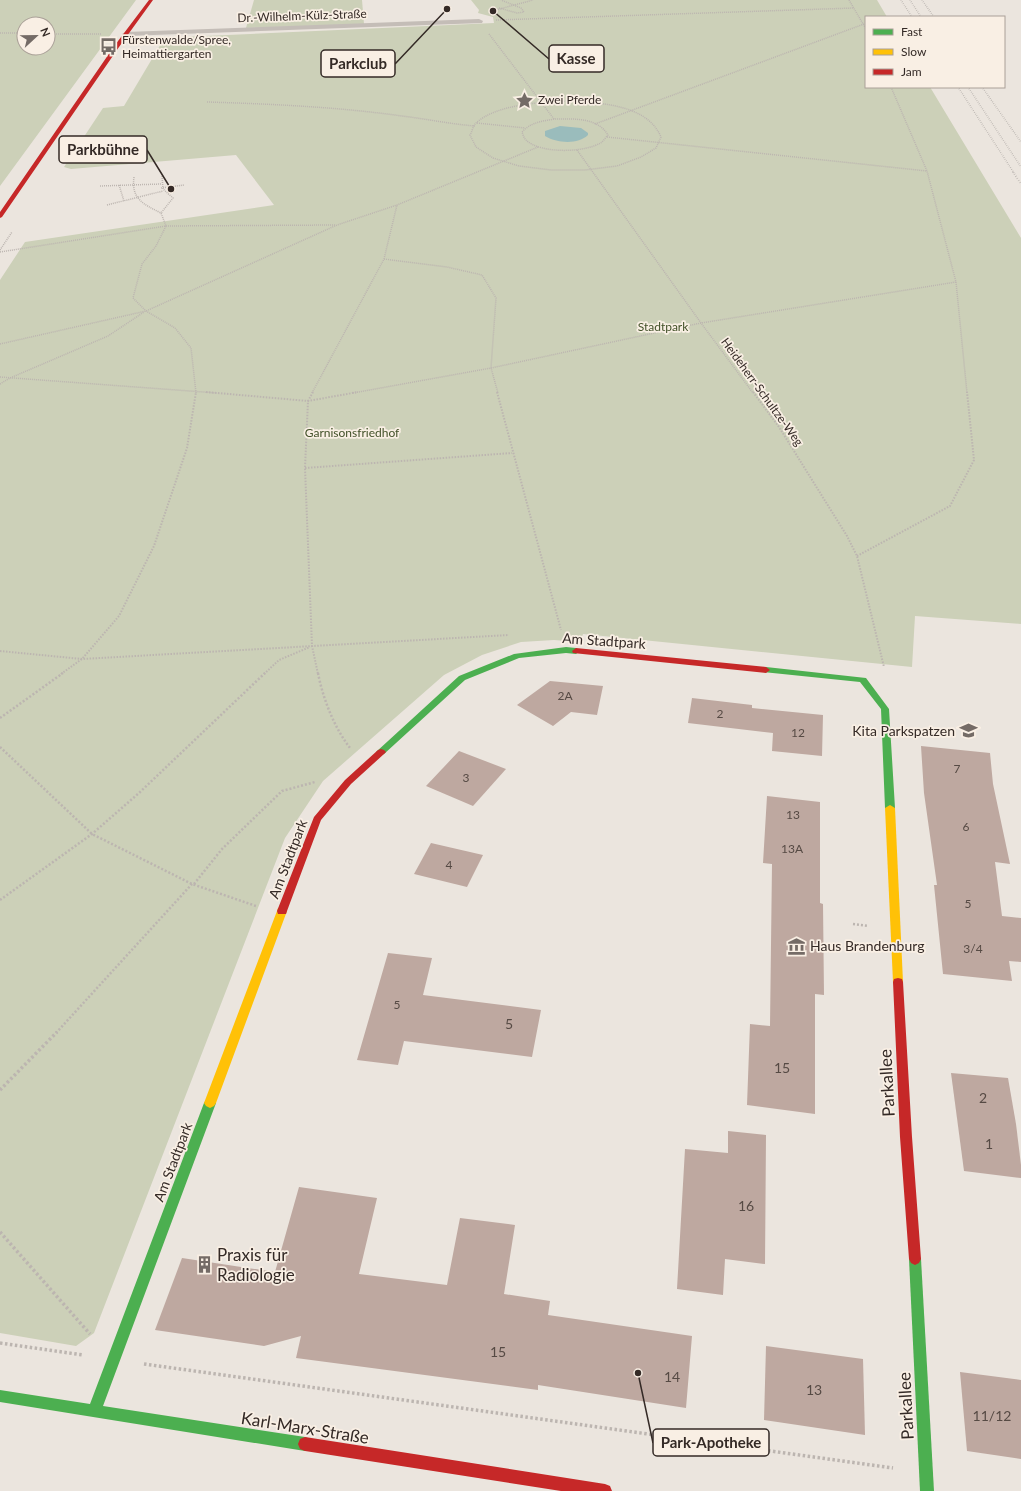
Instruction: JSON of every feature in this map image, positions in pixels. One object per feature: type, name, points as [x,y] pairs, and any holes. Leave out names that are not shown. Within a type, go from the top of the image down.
[{"type":"street","points":[[0,216],[151,0]]},
{"type":"street","name":"Am Stadtpark","points":[[94,1411],[317,819],[348,782],[462,678],[517,656],[566,650],[863,680]]},
{"type":"street","name":"Parkallee","points":[[863,680],[885,709],[906,1137],[914,1246],[927,1491]]},
{"type":"street","name":"Karl-Marx-Straße","points":[[0,1396],[605,1491]]},
{"type":"lane","name":"Dr.-Wilhelm-Külz-Straße","points":[[126,34],[479,21]]},
{"type":"path","points":[[499,8],[517,13],[524,12],[521,8],[514,4],[501,0]]},
{"type":"path","points":[[479,21],[490,11],[533,0]]},
{"type":"path","points":[[849,0],[865,27]]},
{"type":"path","points":[[479,21],[854,8]]},
{"type":"path","points":[[479,21],[555,119]]},
{"type":"path","points":[[595,124],[864,24]]},
{"type":"path","points":[[0,33],[16,34]]},
{"type":"path","points":[[56,34],[126,34]]},
{"type":"path","points":[[857,556],[950,506],[974,460],[956,282],[927,171],[891,88]]},
{"type":"path","points":[[569,101],[597,104],[629,111],[643,117],[656,126],[661,137],[656,148],[641,158],[617,166],[590,169],[551,170],[519,166],[493,158],[476,147],[470,135],[476,123],[491,114],[514,106],[542,102],[569,101]]},
{"type":"path","points":[[207,102],[287,106],[402,116],[443,123],[475,126]]},
{"type":"path","points":[[476,123],[525,128],[533,124],[555,119],[580,120],[595,124],[606,130],[608,135],[601,144],[577,150],[556,150],[538,147],[526,141],[522,137],[522,132],[525,128]]},
{"type":"path","points":[[607,137],[927,171]]},
{"type":"path","points":[[0,384],[10,378],[108,336],[146,311],[337,225],[397,205],[538,147]]},
{"type":"path","name":"Heideherr-Schultze-Weg","points":[[577,150],[701,323],[779,427],[843,530],[857,556],[884,668]]},
{"type":"path","points":[[162,176],[160,184],[161,188],[173,198],[162,213]]},
{"type":"path","points":[[0,718],[82,659],[119,616],[154,546],[187,448],[196,391],[191,348],[175,328],[146,311],[133,298],[142,264],[156,246],[166,226],[162,213],[136,198],[132,185],[134,177]]},
{"type":"path","points":[[100,186],[160,184]]},
{"type":"path","points":[[119,185],[124,201]]},
{"type":"path","points":[[161,188],[184,185]]},
{"type":"path","points":[[107,205],[163,191]]},
{"type":"path","points":[[363,769],[341,736],[321,689],[312,646],[306,468],[308,401],[384,259],[397,205]]},
{"type":"path","points":[[0,252],[166,226],[337,225]]},
{"type":"path","points":[[384,259],[447,267],[482,275],[496,298],[491,368],[562,632],[554,632]]},
{"type":"path","points":[[0,377],[196,391],[308,401],[491,368],[701,323],[956,282]]},
{"type":"path","points":[[0,344],[146,311]]},
{"type":"path","points":[[306,468],[513,453]]},
{"type":"path","points":[[0,651],[82,659],[515,635]]},
{"type":"path","points":[[0,900],[92,834],[139,793],[279,660],[312,646]]},
{"type":"path","points":[[0,747],[92,834],[193,884],[282,914]]},
{"type":"path","points":[[0,1090],[81,1007],[193,884],[222,849],[282,791],[319,781]]},
{"type":"path","points":[[0,1232],[113,1359]]},
{"type":"path","points":[[0,1343],[926,1472]]},
{"type":"green space","points":[[0,0],[136,0],[0,186]]},
{"type":"green space","points":[[254,0],[362,0],[364,24],[246,28]]},
{"type":"green space","name":"Stadtpark","points":[[471,0],[877,0],[886,16],[865,16],[865,88],[931,88],[1021,238],[1021,624],[915,616],[912,667],[583,634],[580,642],[554,640],[521,642],[482,655],[444,675],[323,781],[285,838],[94,1333],[76,1346],[0,1333],[0,280],[25,242],[274,205],[236,155],[71,169],[64,167],[103,108],[124,106],[162,42],[155,40],[159,38],[494,23],[493,17],[478,13],[479,10]]},
{"type":"water","points":[[560,126],[581,128],[588,133],[588,135],[573,142],[555,140],[545,136],[545,131]]},
{"type":"building","points":[[550,681],[603,686],[597,715],[571,712],[553,726],[517,705]]},
{"type":"building","points":[[692,698],[752,705],[752,708],[823,715],[822,756],[772,751],[773,733],[688,723]]},
{"type":"building","points":[[921,746],[990,753],[993,784],[1010,864],[995,862],[1002,916],[1021,918],[1021,962],[1009,961],[1012,981],[943,974],[934,885],[937,885],[924,793]]},
{"type":"building","points":[[459,751],[506,769],[473,806],[426,786]]},
{"type":"building","points":[[767,796],[820,802],[820,903],[823,904],[824,995],[815,994],[815,1114],[747,1105],[750,1024],[770,1026],[772,864],[763,863]]},
{"type":"building","points":[[431,843],[483,855],[467,887],[414,874]]},
{"type":"building","points":[[388,953],[432,958],[423,995],[541,1010],[532,1057],[404,1041],[398,1065],[357,1060]]},
{"type":"building","points":[[951,1073],[1008,1078],[1016,1124],[1021,1178],[964,1171]]},
{"type":"building","points":[[728,1131],[766,1135],[765,1264],[725,1259],[723,1295],[677,1289],[685,1149],[728,1153]]},
{"type":"building","points":[[299,1187],[377,1198],[359,1274],[447,1285],[460,1218],[515,1225],[504,1294],[550,1301],[548,1315],[692,1336],[686,1408],[538,1385],[538,1390],[296,1358],[301,1336],[264,1346],[155,1330],[182,1258],[275,1272]]},
{"type":"building","points":[[766,1346],[863,1359],[865,1435],[764,1420]]},
{"type":"building","points":[[960,1372],[1021,1380],[1021,1459],[967,1451]]},
{"type":"railway","points":[[901,0],[911,16]]},
{"type":"railway","points":[[910,0],[920,16]]},
{"type":"railway","points":[[922,0],[933,16]]},
{"type":"railway","points":[[959,88],[1014,173]]},
{"type":"railway","points":[[969,88],[1021,167]]},
{"type":"railway","points":[[983,88],[1021,142]]},
{"type":"railway","points":[[1013,172],[1021,184]]},
{"type":"traffic: fast","points":[[381,752],[462,678],[517,656],[566,650],[576,651]]},
{"type":"traffic: fast","points":[[766,670],[863,680],[885,709],[890,808]]},
{"type":"traffic: fast","points":[[94,1411],[210,1103]]},
{"type":"traffic: fast","points":[[915,1259],[927,1491]]},
{"type":"traffic: fast","points":[[0,1396],[305,1444]]},
{"type":"traffic: slow","points":[[890,808],[898,982]]},
{"type":"traffic: slow","points":[[210,1103],[282,911]]},
{"type":"traffic: jam","points":[[0,216],[117,46],[151,0]]},
{"type":"traffic: jam","points":[[576,651],[766,670]]},
{"type":"traffic: jam","points":[[282,911],[317,819],[348,782],[381,752]]},
{"type":"traffic: jam","points":[[898,982],[906,1137],[915,1259]]},
{"type":"traffic: jam","points":[[305,1444],[605,1491]]},
{"type":"place","name":"Parkclub","points":[[447,9]]},
{"type":"place","name":"Kasse","points":[[493,11]]},
{"type":"place","name":"Fürstenwalde/Spree, Heimattiergarten","points":[[109,47]]},
{"type":"place","name":"Zwei Pferde","points":[[525,100]]},
{"type":"place","name":"Parkbühne","points":[[171,189]]},
{"type":"place","name":"Kita Parkspatzen","points":[[968,731]]},
{"type":"place","name":"Haus Brandenburg","points":[[797,946]]},
{"type":"place","name":"Praxis für Radiologie","points":[[204,1265]]},
{"type":"place","name":"Park-Apotheke","points":[[638,1373]]},
{"type":"park label","name":"Garnisonsfriedhof","points":[[352,433]]}]
